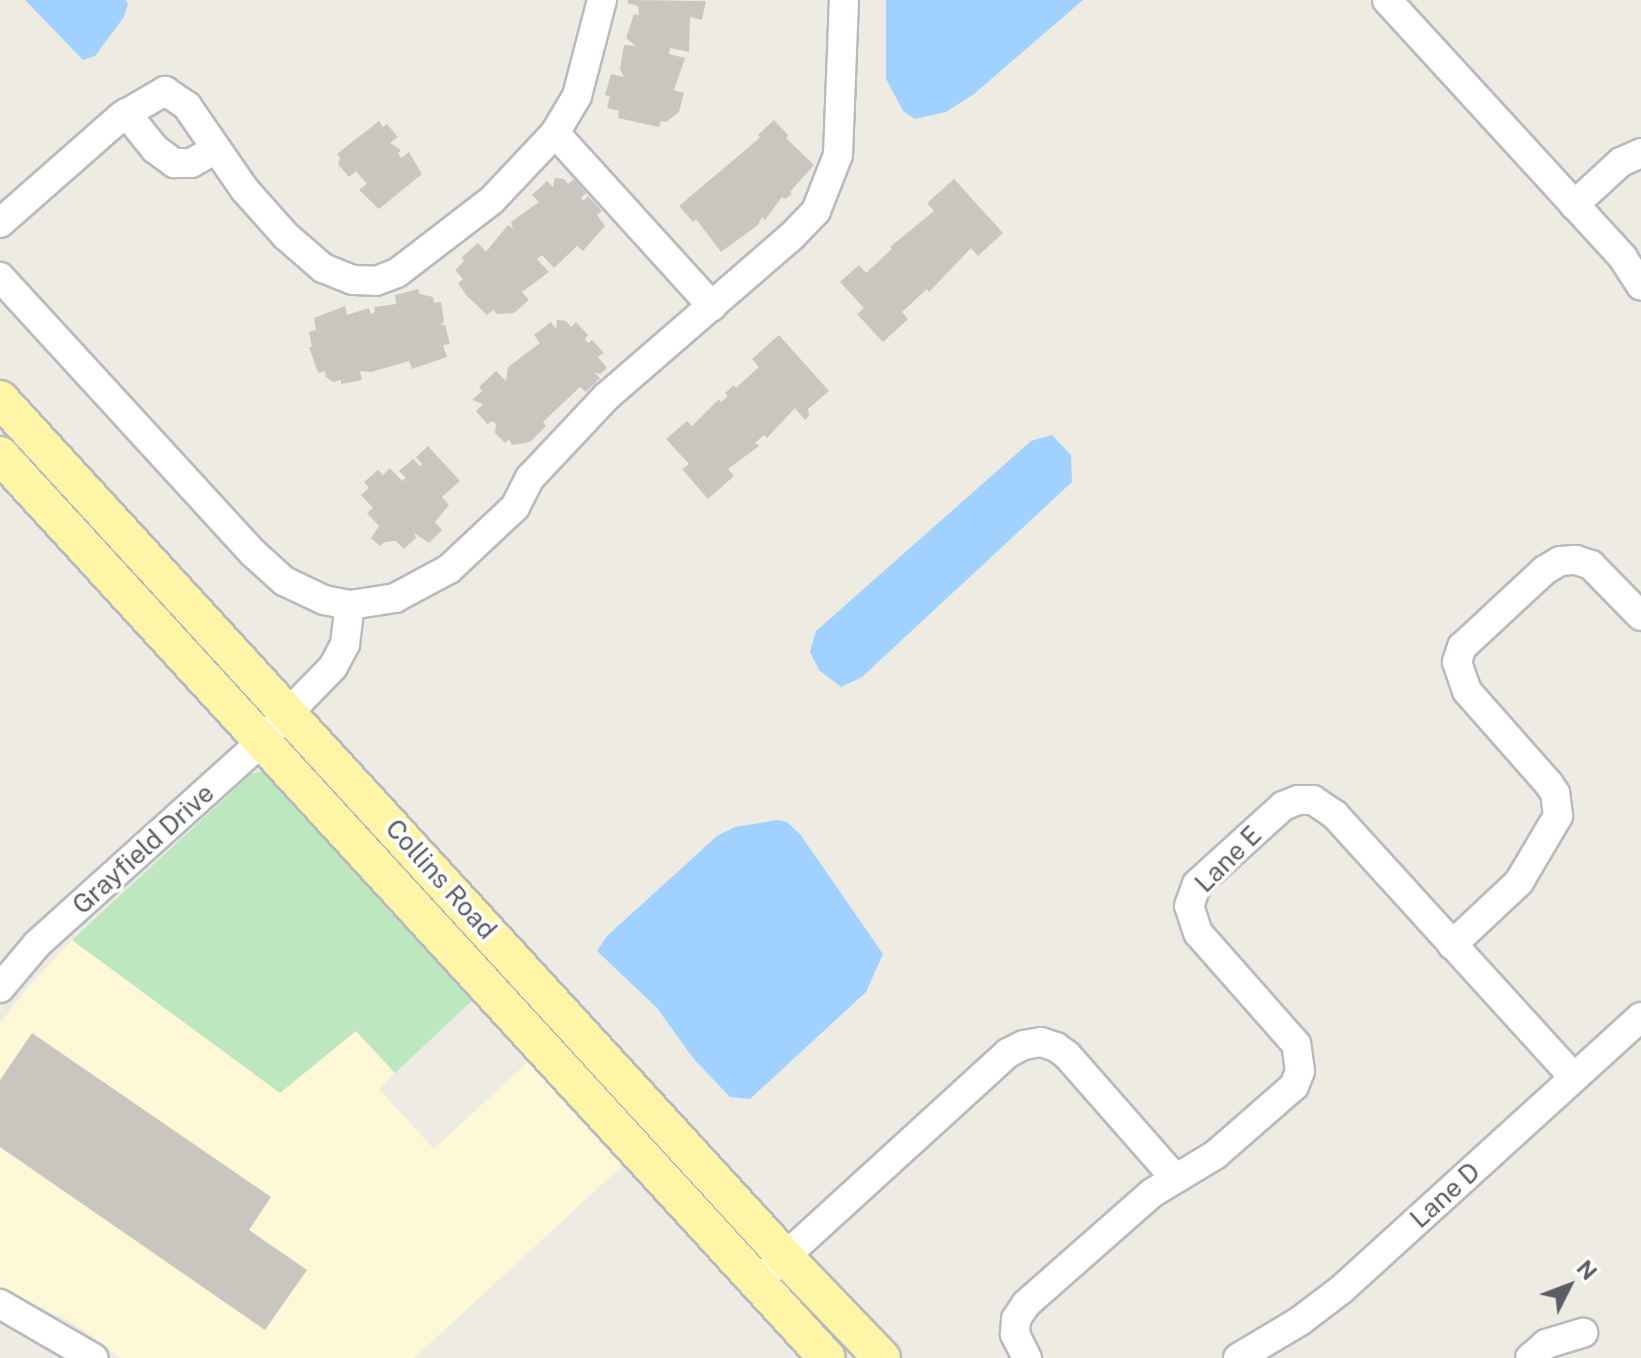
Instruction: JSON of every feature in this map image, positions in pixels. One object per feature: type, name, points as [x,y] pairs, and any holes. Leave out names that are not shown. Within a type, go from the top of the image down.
[{"type":"main road","name":"Collins Road","points":[[0,399],[289,711],[785,1257],[882,1358]]},
{"type":"main road","name":"Collins Road","points":[[0,455],[827,1358]]},
{"type":"street","points":[[0,223],[126,113],[165,91],[187,106],[265,213],[323,268],[353,280],[376,281],[397,273],[447,238],[524,170],[555,133],[577,96],[602,0]]},
{"type":"street","points":[[0,277],[253,553],[284,581],[324,600],[350,605],[395,598],[449,569],[515,507],[530,478],[578,424],[816,211],[838,155],[844,0]]},
{"type":"street","points":[[1387,0],[1623,258],[1641,286]]},
{"type":"street","points":[[126,113],[155,149],[174,163],[191,163],[216,149]]},
{"type":"street","points":[[555,133],[712,306]]},
{"type":"street","points":[[1574,205],[1621,162],[1641,153]]},
{"type":"street","points":[[1574,1078],[1452,945],[1519,882],[1558,816],[1555,793],[1467,691],[1457,662],[1462,647],[1545,570],[1560,561],[1576,560],[1603,573],[1641,616]]},
{"type":"street","name":"Grayfield Drive","points":[[0,988],[37,944],[263,739],[333,667],[345,644],[350,605]]},
{"type":"street","name":"Lane E","points":[[1174,1177],[1215,1155],[1252,1126],[1294,1086],[1300,1071],[1301,1057],[1289,1033],[1198,933],[1189,906],[1197,884],[1283,806],[1298,800],[1313,800],[1335,815],[1452,945]]},
{"type":"street","points":[[504,948],[509,991],[526,1029]]},
{"type":"street","name":"Lane D","points":[[1238,1358],[1300,1321],[1342,1289],[1641,1017]]},
{"type":"street","points":[[756,1283],[1008,1053],[1024,1045],[1041,1042],[1067,1055],[1174,1177],[1026,1304],[1016,1319],[1015,1334],[1027,1358]]},
{"type":"street","points":[[0,1304],[93,1358]]},
{"type":"street","points":[[1530,1358],[1546,1344],[1583,1333]]},
{"type":"shaded area","points":[[72,940],[280,1092],[357,1030],[395,1073],[379,1089],[434,1149],[529,1061],[623,1165],[414,1358],[121,1358],[75,1324],[0,1287],[0,1023],[28,987]]},
{"type":"green space","points":[[265,770],[473,1000],[395,1073],[356,1031],[280,1093],[72,940],[251,774]]},
{"type":"water","points":[[25,0],[126,0],[128,4],[124,17],[95,56],[83,60]]},
{"type":"water","points":[[886,0],[1083,0],[974,94],[946,112],[915,119],[903,111],[886,79]]},
{"type":"water","points":[[1052,435],[1071,455],[1072,482],[862,677],[841,687],[819,670],[810,652],[816,631],[1031,441]]},
{"type":"water","points":[[778,820],[787,822],[800,834],[883,954],[866,992],[750,1099],[730,1097],[693,1058],[657,1008],[597,951],[607,936],[717,836],[735,827]]},
{"type":"building","points":[[628,0],[706,1],[702,20],[690,17],[689,52],[670,48],[669,54],[685,58],[674,90],[684,93],[679,112],[666,122],[661,121],[659,127],[618,118],[619,111],[607,108],[610,96],[605,95],[611,74],[624,77],[620,69],[624,45],[636,46],[626,38],[634,14],[639,15],[638,6],[627,3]]},
{"type":"building","points":[[774,120],[788,135],[786,138],[814,165],[790,192],[792,194],[785,199],[782,197],[765,220],[762,217],[758,225],[721,252],[696,219],[693,222],[679,206],[756,141]]},
{"type":"building","points":[[379,121],[383,127],[387,124],[398,137],[390,143],[401,150],[398,153],[401,158],[409,152],[422,174],[379,209],[359,190],[367,184],[356,171],[349,177],[338,164],[340,158],[337,154]]},
{"type":"building","points":[[555,178],[564,179],[568,184],[574,179],[586,193],[581,198],[584,201],[588,196],[602,211],[597,215],[605,226],[583,251],[577,246],[554,268],[542,255],[537,259],[549,272],[522,292],[529,300],[514,313],[497,314],[493,310],[487,315],[466,295],[458,283],[463,279],[455,270],[464,261],[462,257],[478,243],[486,252],[508,225],[513,229],[511,222],[539,202],[532,195],[547,181],[553,187]]},
{"type":"building","points":[[954,179],[1003,233],[978,256],[971,248],[929,292],[927,289],[902,312],[908,319],[883,342],[857,314],[864,308],[840,282],[859,265],[866,273],[892,249],[890,247],[934,211],[927,203]]},
{"type":"building","points":[[418,289],[420,294],[433,297],[434,303],[441,302],[444,321],[441,325],[445,325],[450,344],[443,345],[447,357],[412,369],[409,361],[371,372],[360,371],[362,380],[341,384],[341,380],[333,382],[326,377],[325,371],[318,373],[309,347],[312,347],[309,332],[316,330],[314,318],[345,306],[347,315],[369,308],[371,314],[375,312],[374,307],[396,304],[395,295]]},
{"type":"building","points":[[557,320],[566,321],[571,327],[576,322],[588,335],[585,339],[588,343],[592,340],[604,353],[598,357],[607,368],[600,374],[594,372],[600,378],[586,392],[580,387],[543,422],[546,426],[530,442],[512,445],[509,439],[505,443],[495,433],[493,421],[487,424],[476,411],[483,404],[472,400],[482,391],[479,387],[496,371],[506,381],[508,367],[540,343],[534,335],[551,322],[556,329]]},
{"type":"building","points":[[779,335],[829,391],[808,409],[809,416],[805,420],[795,408],[767,438],[764,435],[755,443],[759,446],[728,469],[734,476],[708,499],[682,469],[689,464],[666,439],[687,421],[692,426],[719,399],[721,402],[728,396],[725,393],[734,385],[736,388],[759,367],[752,359]]},
{"type":"building","points":[[428,446],[460,481],[442,497],[449,505],[435,522],[442,530],[429,543],[414,533],[416,538],[404,549],[396,541],[380,546],[371,538],[379,526],[367,513],[373,508],[361,495],[369,488],[364,482],[378,470],[383,475],[390,468],[402,481],[406,478],[399,471],[413,459],[420,466],[422,464],[416,457]]},
{"type":"building","points":[[32,1033],[271,1197],[249,1230],[307,1270],[265,1330],[0,1147],[0,1080]]}]
